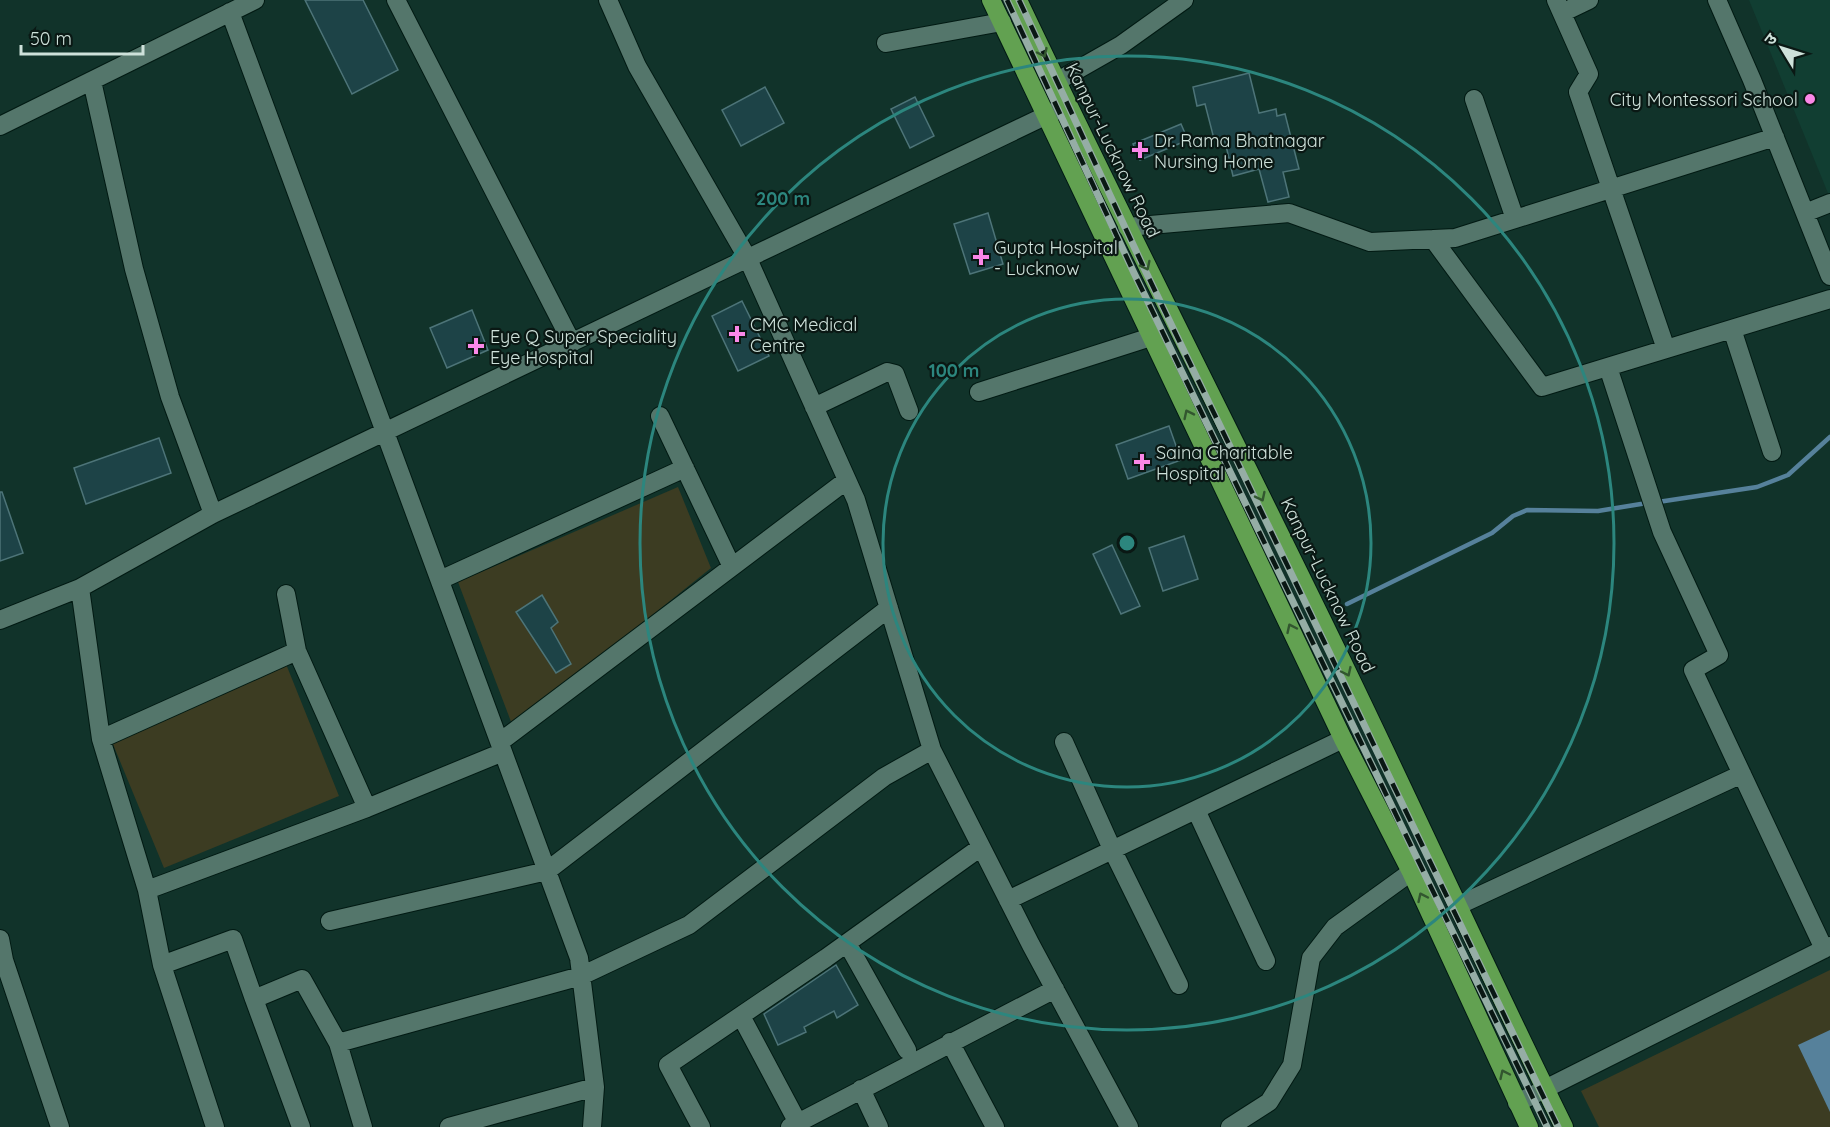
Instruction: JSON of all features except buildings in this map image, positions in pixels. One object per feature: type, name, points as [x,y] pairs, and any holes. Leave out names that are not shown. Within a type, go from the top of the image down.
[{"type":"highway","points":[[991,0],[1342,739],[1411,872],[1529,1127]]},
{"type":"highway","name":"Kanpur-Lucknow Road","points":[[1018,0],[1056,82],[1342,662],[1564,1127]]},
{"type":"street","points":[[0,126],[255,0]]},
{"type":"street","points":[[396,0],[572,343]]},
{"type":"street","points":[[608,0],[637,66],[748,259],[856,500],[932,750],[1008,900],[1129,1127]]},
{"type":"street","points":[[1056,82],[1120,45],[1184,0]]},
{"type":"street","points":[[1589,0],[1559,7],[1589,74],[1578,92],[1666,349]]},
{"type":"street","points":[[1717,0],[1830,276]]},
{"type":"street","points":[[230,12],[579,958],[595,1087],[592,1127]]},
{"type":"street","points":[[886,43],[1002,22]]},
{"type":"street","points":[[92,81],[134,269],[164,376],[213,514]]},
{"type":"street","points":[[1474,99],[1515,219]]},
{"type":"street","points":[[0,620],[80,588],[213,514],[1068,105]]},
{"type":"street","points":[[1127,227],[1289,213],[1370,242],[1455,238],[1775,137]]},
{"type":"street","points":[[1805,213],[1830,203]]},
{"type":"street","points":[[1433,239],[1542,387],[1830,298]]},
{"type":"street","points":[[1732,328],[1772,452]]},
{"type":"street","points":[[979,392],[1151,338]]},
{"type":"street","points":[[1517,1103],[1827,947],[1693,670],[1719,655],[1662,532],[1608,367]]},
{"type":"street","points":[[814,407],[887,372],[895,374],[909,411]]},
{"type":"street","points":[[660,416],[732,567]]},
{"type":"street","points":[[440,580],[685,468]]},
{"type":"street","points":[[147,890],[368,808],[501,747],[847,480]]},
{"type":"street","points":[[80,588],[101,739],[147,890],[162,965],[215,1127]]},
{"type":"street","points":[[286,594],[297,651],[368,808]]},
{"type":"street","points":[[330,921],[547,871],[889,608]]},
{"type":"street","points":[[101,739],[297,651]]},
{"type":"street","points":[[1008,900],[1342,739]]},
{"type":"street","points":[[1064,742],[1112,849],[1179,985]]},
{"type":"street","points":[[338,1043],[581,976],[689,925],[884,777],[932,750]]},
{"type":"street","points":[[1457,906],[1742,774]]},
{"type":"street","points":[[1196,810],[1266,961]]},
{"type":"street","points":[[701,1127],[668,1065],[847,943],[981,847]]},
{"type":"street","points":[[1230,1127],[1269,1102],[1292,1065],[1311,958],[1335,927],[1411,872]]},
{"type":"street","points":[[0,939],[4,960],[60,1127]]},
{"type":"street","points":[[162,965],[232,939],[301,1127]]},
{"type":"street","points":[[847,943],[907,1050]]},
{"type":"street","points":[[254,999],[302,979],[338,1043],[363,1127]]},
{"type":"street","points":[[741,1016],[794,1125],[1055,989]]},
{"type":"street","points":[[950,1042],[995,1127]]},
{"type":"street","points":[[449,1127],[595,1087]]},
{"type":"street","points":[[861,1089],[879,1127]]},
{"type":"shaded area","name":"City Montessori School","points":[[1749,0],[1830,0],[1830,198]]},
{"type":"shaded area","points":[[678,487],[711,568],[513,727],[458,582]]},
{"type":"shaded area","points":[[286,664],[339,796],[164,868],[110,737]]},
{"type":"shaded area","points":[[1830,970],[1830,1127],[1599,1127],[1581,1091]]},
{"type":"water","points":[[1830,1030],[1830,1112],[1798,1045]]},
{"type":"waterway","points":[[1658,502],[1757,487],[1788,475],[1830,437]]},
{"type":"waterway","points":[[1347,604],[1492,533],[1513,516],[1527,510],[1598,511],[1647,503]]},
{"type":"railway","points":[[1007,0],[1134,273],[1547,1127]]},
{"type":"railway","points":[[1019,0],[1144,268],[1558,1127]]},
{"type":"place","name":"City Montessori School","points":[[1810,99]]},
{"type":"place","name":"Dr. Rama Bhatnagar Nursing Home","points":[[1140,150]]},
{"type":"place","name":"Gupta Hospital - Lucknow","points":[[981,257]]},
{"type":"place","name":"CMC Medical Centre","points":[[737,334]]},
{"type":"place","name":"Eye Q Super Speciality Eye Hospital","points":[[476,346]]},
{"type":"place","name":"Saina Charitable Hospital","points":[[1142,462]]}]
